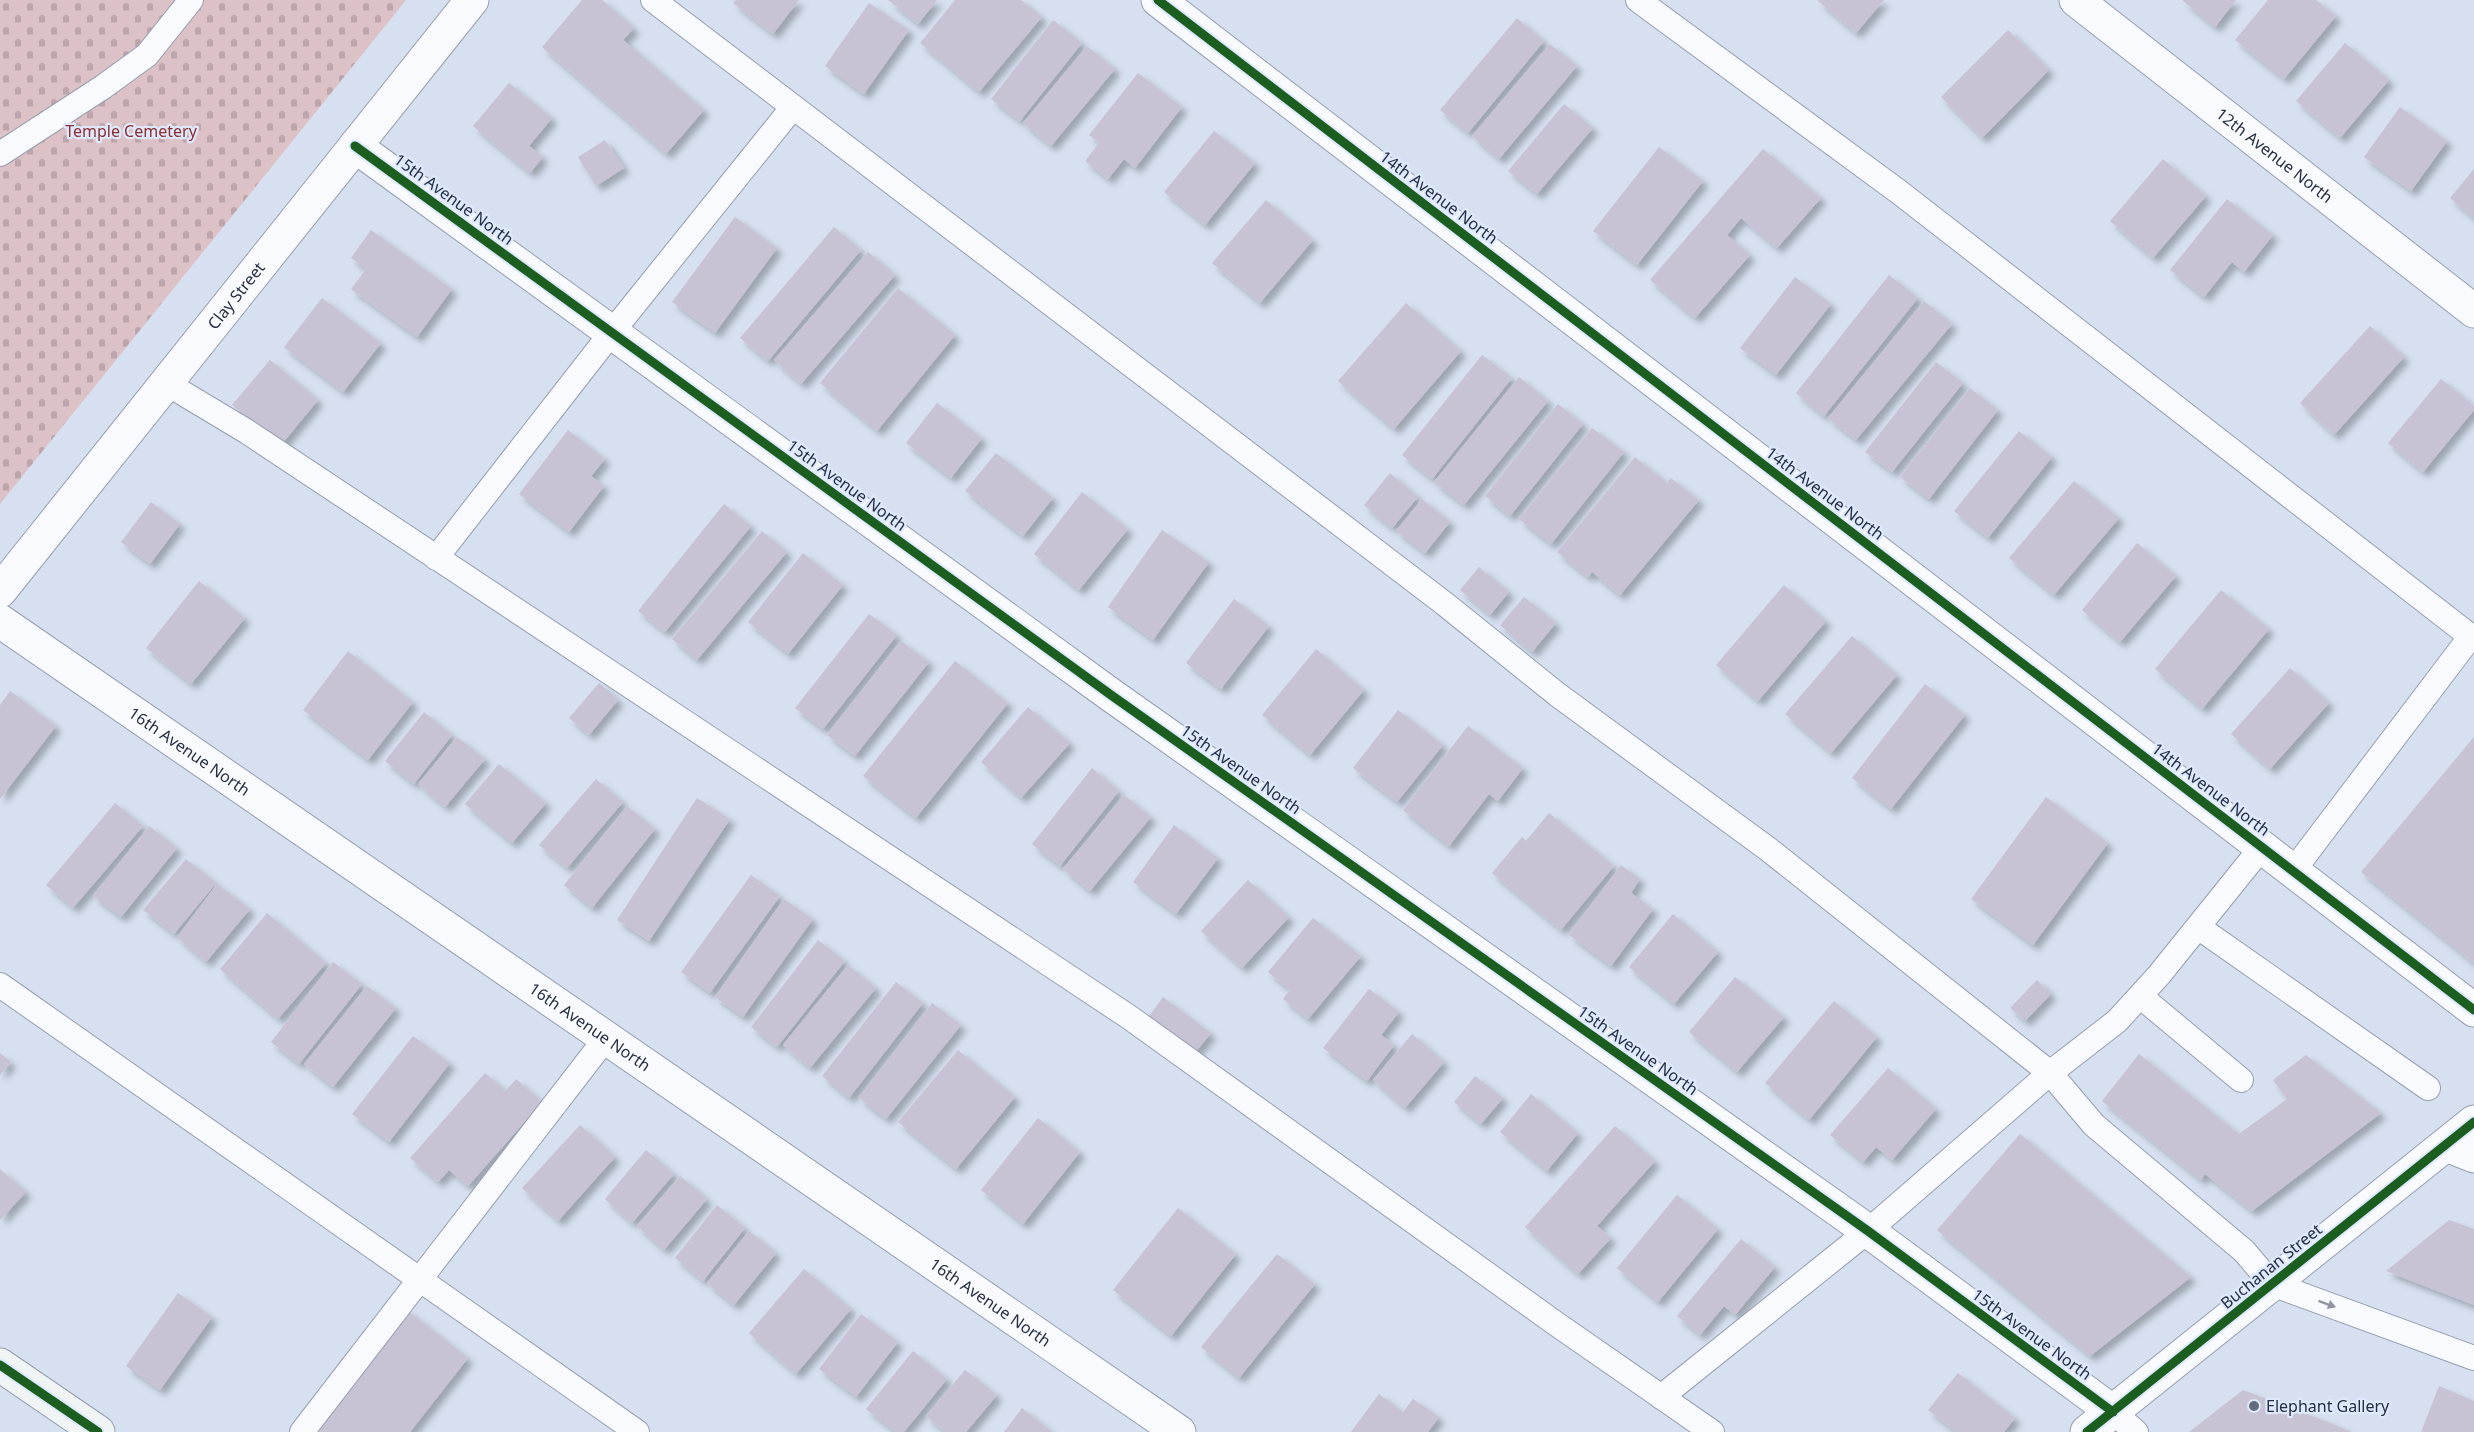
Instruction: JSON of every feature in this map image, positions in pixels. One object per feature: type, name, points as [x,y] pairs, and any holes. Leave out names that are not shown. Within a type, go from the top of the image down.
[{"type":"main road","points":[[0,1365],[98,1432]]},
{"type":"street","name":"Clay Street","points":[[0,591],[472,0]]},
{"type":"street","name":"14th Avenue North","points":[[1158,0],[2474,1010]]},
{"type":"street","name":"12th Avenue North","points":[[2076,0],[2474,311]]},
{"type":"street","name":"15th Avenue North","points":[[355,146],[1111,695],[1868,1231],[2124,1422]]},
{"type":"street","name":"16th Avenue North","points":[[0,621],[1179,1432]]},
{"type":"street","name":"Buchanan Street","points":[[2087,1432],[2124,1422],[2272,1284],[2460,1150],[2474,1122]]},
{"type":"lane","points":[[653,0],[1435,596],[1558,695],[1768,849],[2050,1073],[2094,1125],[2244,1251],[2272,1284],[2474,1358]]},
{"type":"lane","points":[[1638,0],[1899,192],[2472,637],[2293,871]]},
{"type":"lane","points":[[0,154],[103,87],[147,55],[186,1]]},
{"type":"lane","points":[[436,558],[612,332],[793,107]]},
{"type":"lane","points":[[166,382],[246,432],[1129,1017],[1545,1316],[1712,1432]]},
{"type":"lane","points":[[1661,1397],[1868,1231],[2050,1073],[2117,1021],[2198,927],[2262,847]]},
{"type":"lane","points":[[2198,927],[2428,1088]]},
{"type":"lane","points":[[0,985],[637,1432]]},
{"type":"lane","points":[[2140,996],[2241,1080]]},
{"type":"lane","points":[[302,1432],[606,1038]]},
{"type":"green space","name":"Temple Cemetery","points":[[0,0],[406,0],[0,504]]},
{"type":"building","points":[[582,0],[602,0],[634,28],[623,40],[704,110],[666,154],[542,47]]},
{"type":"building","points":[[736,0],[799,0],[773,34],[733,3]]},
{"type":"building","points":[[888,0],[937,0],[918,24]]},
{"type":"building","points":[[955,0],[1021,0],[1042,17],[979,92],[920,43]]},
{"type":"building","points":[[1817,0],[1884,0],[1856,33]]},
{"type":"building","points":[[2182,0],[2236,0],[2215,27]]},
{"type":"building","points":[[2268,0],[2316,0],[2336,16],[2284,79],[2235,40]]},
{"type":"building","points":[[869,3],[909,30],[864,94],[825,66]]},
{"type":"building","points":[[1517,18],[1544,41],[1468,133],[1440,110]]},
{"type":"building","points":[[1053,20],[1082,43],[1020,121],[991,99]]},
{"type":"building","points":[[2008,30],[2049,70],[1982,138],[1941,97]]},
{"type":"building","points":[[2345,43],[2389,80],[2340,138],[2296,101]]},
{"type":"building","points":[[1550,44],[1577,66],[1499,159],[1472,136]]},
{"type":"building","points":[[1087,46],[1115,69],[1051,146],[1023,123]]},
{"type":"building","points":[[1138,73],[1182,107],[1135,168],[1124,159],[1108,179],[1085,161],[1099,143],[1089,135]]},
{"type":"building","points":[[509,83],[552,118],[529,146],[543,157],[530,173],[473,126]]},
{"type":"building","points":[[1564,104],[1593,128],[1537,194],[1508,171]]},
{"type":"building","points":[[2400,107],[2447,141],[2411,191],[2364,157]]},
{"type":"building","points":[[1214,131],[1255,163],[1205,225],[1164,192]]},
{"type":"building","points":[[605,140],[624,168],[596,186],[578,157]]},
{"type":"building","points":[[1659,147],[1703,181],[1637,265],[1593,231]]},
{"type":"building","points":[[1763,149],[1821,198],[1777,248],[1741,218],[1727,235],[1750,255],[1695,318],[1650,280]]},
{"type":"building","points":[[2163,159],[2206,196],[2153,258],[2110,221]]},
{"type":"building","points":[[2474,169],[2474,218],[2450,198]]},
{"type":"building","points":[[2227,199],[2273,235],[2244,272],[2232,262],[2204,297],[2170,270]]},
{"type":"building","points":[[1266,200],[1313,240],[1260,303],[1212,263]]},
{"type":"building","points":[[735,217],[777,248],[715,333],[672,302]]},
{"type":"building","points":[[834,227],[861,250],[768,361],[740,338]]},
{"type":"building","points":[[371,230],[452,289],[417,337],[351,289],[366,269],[351,258]]},
{"type":"building","points":[[868,252],[895,275],[801,384],[774,360]]},
{"type":"building","points":[[1889,275],[1918,298],[1824,416],[1796,393]]},
{"type":"building","points":[[1795,277],[1831,304],[1776,375],[1740,348]]},
{"type":"building","points":[[898,288],[955,335],[877,431],[820,383]]},
{"type":"building","points":[[322,298],[381,343],[343,392],[284,347]]},
{"type":"building","points":[[1924,301],[1952,324],[1856,440],[1828,418]]},
{"type":"building","points":[[1406,303],[1461,351],[1394,429],[1338,381]]},
{"type":"building","points":[[2370,326],[2404,357],[2334,435],[2300,403]]},
{"type":"building","points":[[1482,355],[1512,378],[1432,479],[1402,455]]},
{"type":"building","points":[[270,360],[318,400],[281,445],[232,405]]},
{"type":"building","points":[[1936,362],[1963,383],[1892,472],[1865,452]]},
{"type":"building","points":[[1519,377],[1548,401],[1464,505],[1434,482]]},
{"type":"building","points":[[2441,379],[2474,406],[2474,410],[2423,472],[2388,443]]},
{"type":"building","points":[[1970,388],[1998,410],[1929,499],[1900,477]]},
{"type":"building","points":[[937,403],[982,438],[951,478],[906,443]]},
{"type":"building","points":[[1558,404],[1583,424],[1510,516],[1485,496]]},
{"type":"building","points":[[1592,428],[1624,452],[1551,544],[1519,519]]},
{"type":"building","points":[[568,430],[605,459],[591,476],[604,486],[569,532],[519,494]]},
{"type":"building","points":[[2019,431],[2052,457],[1988,538],[1954,511]]},
{"type":"building","points":[[996,453],[1053,498],[1023,536],[965,491]]},
{"type":"building","points":[[1635,457],[1667,483],[1671,478],[1699,500],[1620,595],[1592,572],[1588,577],[1557,552]]},
{"type":"building","points":[[1390,473],[1418,497],[1392,528],[1364,505]]},
{"type":"building","points":[[2074,481],[2119,518],[2054,595],[2009,558]]},
{"type":"building","points":[[1082,492],[1128,529],[1079,590],[1034,554]]},
{"type":"building","points":[[1422,499],[1450,522],[1425,553],[1396,531]]},
{"type":"building","points":[[151,502],[180,524],[150,564],[121,542]]},
{"type":"building","points":[[724,504],[751,526],[665,632],[638,611]]},
{"type":"building","points":[[1162,530],[1209,562],[1153,640],[1108,607]]},
{"type":"building","points":[[762,531],[787,552],[697,660],[672,639]]},
{"type":"building","points":[[2137,543],[2176,576],[2120,642],[2082,610]]},
{"type":"building","points":[[803,553],[843,585],[788,654],[748,622]]},
{"type":"building","points":[[1479,567],[1509,592],[1490,615],[1460,590]]},
{"type":"building","points":[[199,581],[245,618],[191,684],[146,648]]},
{"type":"building","points":[[1784,585],[1826,621],[1758,701],[1716,665]]},
{"type":"building","points":[[2221,590],[2269,629],[2202,709],[2155,669]]},
{"type":"building","points":[[1524,597],[1556,623],[1532,652],[1500,625]]},
{"type":"building","points":[[1234,599],[1269,626],[1221,689],[1186,663]]},
{"type":"building","points":[[869,614],[897,635],[823,729],[795,708]]},
{"type":"building","points":[[1852,636],[1897,675],[1831,753],[1785,714]]},
{"type":"building","points":[[901,641],[929,662],[855,756],[827,735]]},
{"type":"building","points":[[1316,649],[1364,690],[1310,755],[1262,715]]},
{"type":"building","points":[[348,651],[413,702],[368,760],[303,710]]},
{"type":"building","points":[[955,661],[1008,703],[916,818],[863,776]]},
{"type":"building","points":[[2290,668],[2329,703],[2270,769],[2231,734]]},
{"type":"building","points":[[599,683],[618,700],[589,735],[569,718]]},
{"type":"building","points":[[1925,684],[1965,715],[1891,809],[1852,778]]},
{"type":"building","points":[[10,691],[56,726],[0,799],[0,705]]},
{"type":"building","points":[[1028,707],[1070,743],[1021,798],[981,762]]},
{"type":"building","points":[[1398,710],[1443,745],[1397,802],[1353,768]]},
{"type":"building","points":[[424,712],[452,735],[414,784],[385,761]]},
{"type":"building","points":[[1468,726],[1523,768],[1498,801],[1489,794],[1449,846],[1403,810]]},
{"type":"building","points":[[457,737],[485,759],[445,807],[418,784]]},
{"type":"building","points":[[2474,737],[2474,963],[2361,872]]},
{"type":"building","points":[[499,764],[546,803],[512,843],[465,804]]},
{"type":"building","points":[[1092,768],[1119,791],[1060,866],[1032,844]]},
{"type":"building","points":[[596,779],[623,802],[567,868],[539,845]]},
{"type":"building","points":[[1124,795],[1151,817],[1090,891],[1063,869]]},
{"type":"building","points":[[2046,797],[2108,843],[2033,945],[1971,899]]},
{"type":"building","points":[[697,798],[730,819],[649,941],[617,920]]},
{"type":"building","points":[[115,803],[143,826],[73,908],[46,885]]},
{"type":"building","points":[[627,806],[655,829],[592,908],[564,885]]},
{"type":"building","points":[[1549,813],[1614,866],[1561,930],[1492,873],[1522,837],[1526,841]]},
{"type":"building","points":[[1174,825],[1218,858],[1176,914],[1133,882]]},
{"type":"building","points":[[149,826],[177,848],[121,917],[93,896]]},
{"type":"building","points":[[186,859],[216,883],[174,934],[143,910]]},
{"type":"building","points":[[1621,865],[1640,879],[1631,893],[1653,909],[1611,966],[1569,935]]},
{"type":"building","points":[[751,875],[780,896],[710,993],[681,972]]},
{"type":"building","points":[[1248,880],[1289,917],[1242,968],[1201,931]]},
{"type":"building","points":[[217,884],[250,909],[206,962],[177,937]]},
{"type":"building","points":[[784,899],[813,919],[743,1017],[715,997]]},
{"type":"building","points":[[267,913],[326,963],[278,1019],[220,969]]},
{"type":"building","points":[[1673,914],[1718,952],[1674,1004],[1629,967]]},
{"type":"building","points":[[1313,918],[1361,956],[1308,1019],[1283,999],[1290,990],[1268,972]]},
{"type":"building","points":[[818,940],[845,961],[777,1047],[751,1027]]},
{"type":"building","points":[[333,962],[362,984],[299,1064],[271,1042]]},
{"type":"building","points":[[848,965],[876,988],[810,1068],[783,1045]]},
{"type":"building","points":[[1735,977],[1784,1017],[1737,1072],[1689,1032]]},
{"type":"building","points":[[2037,980],[2051,994],[2025,1021],[2010,1008]]},
{"type":"building","points":[[896,982],[923,1003],[849,1098],[822,1076]]},
{"type":"building","points":[[367,986],[396,1008],[333,1087],[304,1064]]},
{"type":"building","points":[[1369,989],[1399,1012],[1381,1035],[1394,1045],[1367,1081],[1323,1048]]},
{"type":"building","points":[[1163,997],[1211,1033],[1193,1055],[1147,1019]]},
{"type":"building","points":[[1834,1001],[1877,1037],[1809,1120],[1765,1083]]},
{"type":"building","points":[[932,1003],[961,1025],[886,1119],[859,1098]]},
{"type":"building","points":[[1412,1034],[1444,1062],[1405,1108],[1373,1080]]},
{"type":"building","points":[[413,1036],[450,1063],[389,1142],[352,1114]]},
{"type":"building","points":[[958,1050],[1015,1097],[956,1169],[898,1122]]},
{"type":"building","points":[[0,1053],[11,1062],[0,1075]]},
{"type":"building","points":[[2139,1054],[2239,1134],[2287,1099],[2273,1080],[2306,1055],[2381,1113],[2252,1211],[2205,1174],[2201,1180],[2102,1101]]},
{"type":"building","points":[[1888,1068],[1936,1109],[1892,1160],[1876,1147],[1863,1162],[1830,1135]]},
{"type":"building","points":[[485,1073],[506,1091],[516,1079],[542,1102],[468,1186],[449,1170],[438,1182],[410,1158]]},
{"type":"building","points":[[1475,1076],[1503,1098],[1481,1124],[1454,1102]]},
{"type":"building","points":[[1531,1094],[1578,1133],[1547,1171],[1500,1132]]},
{"type":"building","points":[[1038,1118],[1080,1152],[1023,1224],[981,1190]]},
{"type":"building","points":[[580,1125],[615,1157],[558,1221],[522,1188]]},
{"type":"building","points":[[1615,1126],[1655,1161],[1597,1226],[1611,1238],[1578,1274],[1525,1227]]},
{"type":"building","points":[[2020,1134],[2191,1277],[2090,1356],[1937,1230]]},
{"type":"building","points":[[646,1150],[674,1174],[632,1223],[605,1199]]},
{"type":"building","points":[[0,1169],[26,1192],[0,1220]]},
{"type":"building","points":[[680,1176],[707,1199],[664,1250],[637,1226]]},
{"type":"building","points":[[1677,1195],[1718,1229],[1658,1302],[1617,1268]]},
{"type":"building","points":[[717,1205],[745,1228],[703,1281],[675,1258]]},
{"type":"building","points":[[1178,1208],[1236,1254],[1171,1336],[1113,1290]]},
{"type":"building","points":[[2449,1220],[2474,1229],[2474,1305],[2386,1271]]},
{"type":"building","points":[[749,1231],[776,1253],[734,1305],[707,1283]]},
{"type":"building","points":[[1741,1239],[1775,1267],[1735,1315],[1724,1306],[1700,1335],[1677,1316]]},
{"type":"building","points":[[1277,1254],[1315,1284],[1239,1378],[1201,1347]]},
{"type":"building","points":[[804,1269],[851,1309],[796,1374],[749,1333]]},
{"type":"building","points":[[178,1293],[212,1317],[160,1390],[126,1366]]},
{"type":"building","points":[[406,1309],[468,1358],[410,1432],[309,1432]]},
{"type":"building","points":[[861,1314],[898,1342],[856,1397],[819,1369]]},
{"type":"building","points":[[913,1351],[947,1379],[904,1432],[896,1432],[866,1409]]},
{"type":"building","points":[[965,1370],[997,1395],[966,1432],[945,1432],[926,1416]]},
{"type":"building","points":[[1958,1373],[2015,1418],[2004,1432],[1956,1432],[1928,1410]]},
{"type":"building","points":[[2439,1386],[2474,1401],[2474,1432],[2421,1432]]},
{"type":"building","name":"Elephant Gallery","points":[[2243,1390],[2328,1422],[2352,1432],[2189,1432]]},
{"type":"building","points":[[1379,1394],[1403,1412],[1413,1399],[1439,1417],[1428,1432],[1351,1432]]},
{"type":"building","points":[[1022,1408],[1052,1432],[1004,1432]]},
{"type":"cycle path","points":[[1158,0],[2474,1010]]},
{"type":"cycle path","points":[[355,146],[1111,695],[1868,1231],[2113,1412]]},
{"type":"cycle path","points":[[2087,1432],[2474,1122]]},
{"type":"cycle path","points":[[0,1365],[98,1432]]},
{"type":"place","name":"Elephant Gallery","points":[[2254,1406]]}]
